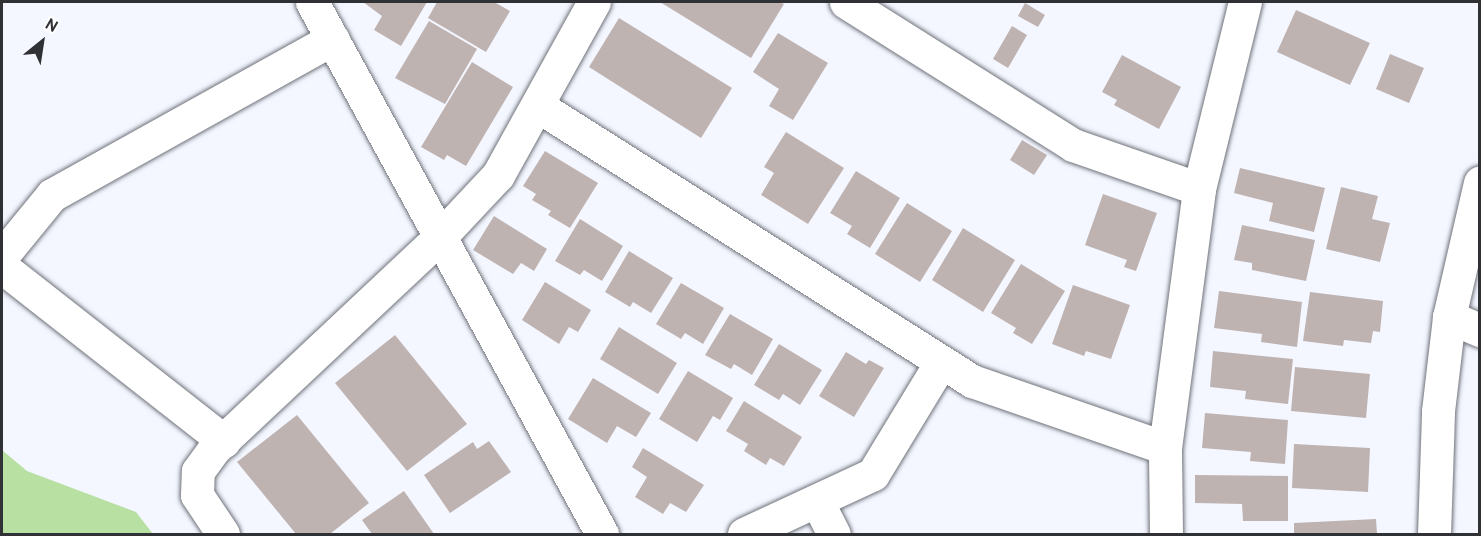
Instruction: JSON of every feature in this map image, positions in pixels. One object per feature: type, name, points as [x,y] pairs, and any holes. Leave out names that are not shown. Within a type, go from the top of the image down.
[{"type":"street","points":[[312,2],[602,534]]},
{"type":"street","points":[[223,534],[197,495],[198,471],[224,441],[439,238],[498,176],[594,2]]},
{"type":"street","points":[[846,2],[1073,145],[1199,189]]},
{"type":"street","points":[[1166,534],[1165,448],[1199,189],[1245,2]]},
{"type":"street","points":[[2,256],[52,195],[332,39]]},
{"type":"street","points":[[538,106],[940,364],[972,381],[1165,448]]},
{"type":"street","points":[[1434,534],[1438,411],[1449,317],[1479,183]]},
{"type":"street","points":[[2,267],[224,441]]},
{"type":"street","points":[[1449,317],[1479,330]]},
{"type":"street","points":[[744,534],[873,474],[940,364]]},
{"type":"street","points":[[817,501],[834,534]]},
{"type":"green space","points":[[2,450],[27,471],[136,512],[153,534],[2,534]]},
{"type":"building","points":[[363,2],[427,2],[401,46],[374,30],[382,16]]},
{"type":"building","points":[[437,2],[494,2],[510,11],[486,52],[428,18]]},
{"type":"building","points":[[660,2],[779,2],[784,4],[751,58]]},
{"type":"building","points":[[1025,3],[1045,15],[1038,27],[1018,16]]},
{"type":"building","points":[[1296,10],[1370,43],[1350,85],[1277,52]]},
{"type":"building","points":[[619,18],[732,88],[701,138],[589,67]]},
{"type":"building","points":[[429,21],[477,49],[445,104],[395,78]]},
{"type":"building","points":[[1012,26],[1027,35],[1008,68],[993,59]]},
{"type":"building","points":[[778,33],[828,63],[793,120],[769,106],[779,89],[753,72]]},
{"type":"building","points":[[1390,54],[1424,68],[1409,103],[1376,89]]},
{"type":"building","points":[[1122,55],[1181,87],[1159,129],[1114,105],[1117,100],[1102,92]]},
{"type":"building","points":[[472,62],[513,87],[466,166],[447,155],[444,160],[421,147]]},
{"type":"building","points":[[786,132],[844,168],[808,224],[761,195],[774,173],[764,167]]},
{"type":"building","points":[[1022,140],[1047,155],[1034,175],[1010,160]]},
{"type":"building","points":[[545,151],[598,183],[570,228],[548,215],[551,211],[532,200],[536,194],[523,186]]},
{"type":"building","points":[[1240,168],[1325,188],[1314,232],[1269,221],[1273,203],[1234,193]]},
{"type":"building","points":[[856,171],[900,198],[870,248],[847,234],[852,226],[830,213]]},
{"type":"building","points":[[1341,187],[1378,196],[1372,219],[1390,223],[1380,262],[1326,249]]},
{"type":"building","points":[[1103,194],[1157,213],[1136,271],[1124,267],[1127,260],[1085,245]]},
{"type":"building","points":[[907,203],[952,231],[920,282],[875,254]]},
{"type":"building","points":[[494,216],[547,249],[534,271],[521,263],[513,274],[473,250]]},
{"type":"building","points":[[580,219],[623,246],[602,281],[584,270],[580,275],[555,261]]},
{"type":"building","points":[[1242,225],[1315,240],[1306,281],[1252,270],[1252,263],[1234,260]]},
{"type":"building","points":[[963,228],[1015,260],[983,312],[932,280]]},
{"type":"building","points":[[629,251],[673,278],[651,313],[633,302],[630,307],[605,292]]},
{"type":"building","points":[[1021,264],[1065,291],[1032,344],[1013,333],[1016,328],[991,313]]},
{"type":"building","points":[[545,282],[591,310],[578,332],[569,327],[559,344],[522,320]]},
{"type":"building","points":[[681,283],[724,308],[703,344],[685,333],[681,339],[656,324]]},
{"type":"building","points":[[1073,285],[1130,305],[1111,359],[1086,351],[1084,356],[1052,344]]},
{"type":"building","points":[[1219,291],[1302,302],[1297,347],[1261,342],[1262,334],[1214,328]]},
{"type":"building","points":[[1310,292],[1383,301],[1380,332],[1373,331],[1371,343],[1344,340],[1343,346],[1303,341]]},
{"type":"building","points":[[730,314],[773,339],[752,375],[734,364],[731,369],[705,355]]},
{"type":"building","points":[[619,327],[677,363],[658,394],[600,359]]},
{"type":"building","points":[[395,335],[467,424],[407,471],[335,383]]},
{"type":"building","points":[[779,344],[822,370],[800,405],[783,394],[779,400],[754,385]]},
{"type":"building","points":[[1213,351],[1293,359],[1288,404],[1245,399],[1246,391],[1210,387]]},
{"type":"building","points":[[846,352],[866,364],[869,360],[884,368],[854,417],[819,396]]},
{"type":"building","points":[[1295,367],[1370,374],[1366,418],[1291,411]]},
{"type":"building","points":[[688,371],[733,398],[720,420],[713,416],[697,442],[659,419]]},
{"type":"building","points":[[593,378],[651,413],[636,437],[617,426],[607,443],[568,419]]},
{"type":"building","points":[[744,401],[802,437],[784,466],[770,458],[766,465],[744,451],[748,444],[726,431]]},
{"type":"building","points":[[1205,413],[1288,420],[1285,464],[1250,461],[1251,452],[1202,448]]},
{"type":"building","points":[[297,415],[369,503],[330,534],[296,534],[237,462]]},
{"type":"building","points":[[489,441],[511,472],[450,513],[424,475],[473,442],[477,449]]},
{"type":"building","points":[[1294,444],[1370,448],[1368,492],[1292,488]]},
{"type":"building","points":[[643,448],[704,485],[686,512],[670,503],[663,514],[635,497],[647,477],[632,467]]},
{"type":"building","points":[[1195,475],[1288,476],[1288,521],[1243,521],[1242,504],[1195,503]]},
{"type":"building","points":[[404,491],[434,534],[372,534],[362,520]]},
{"type":"building","points":[[1376,519],[1377,534],[1294,534],[1294,523]]}]
